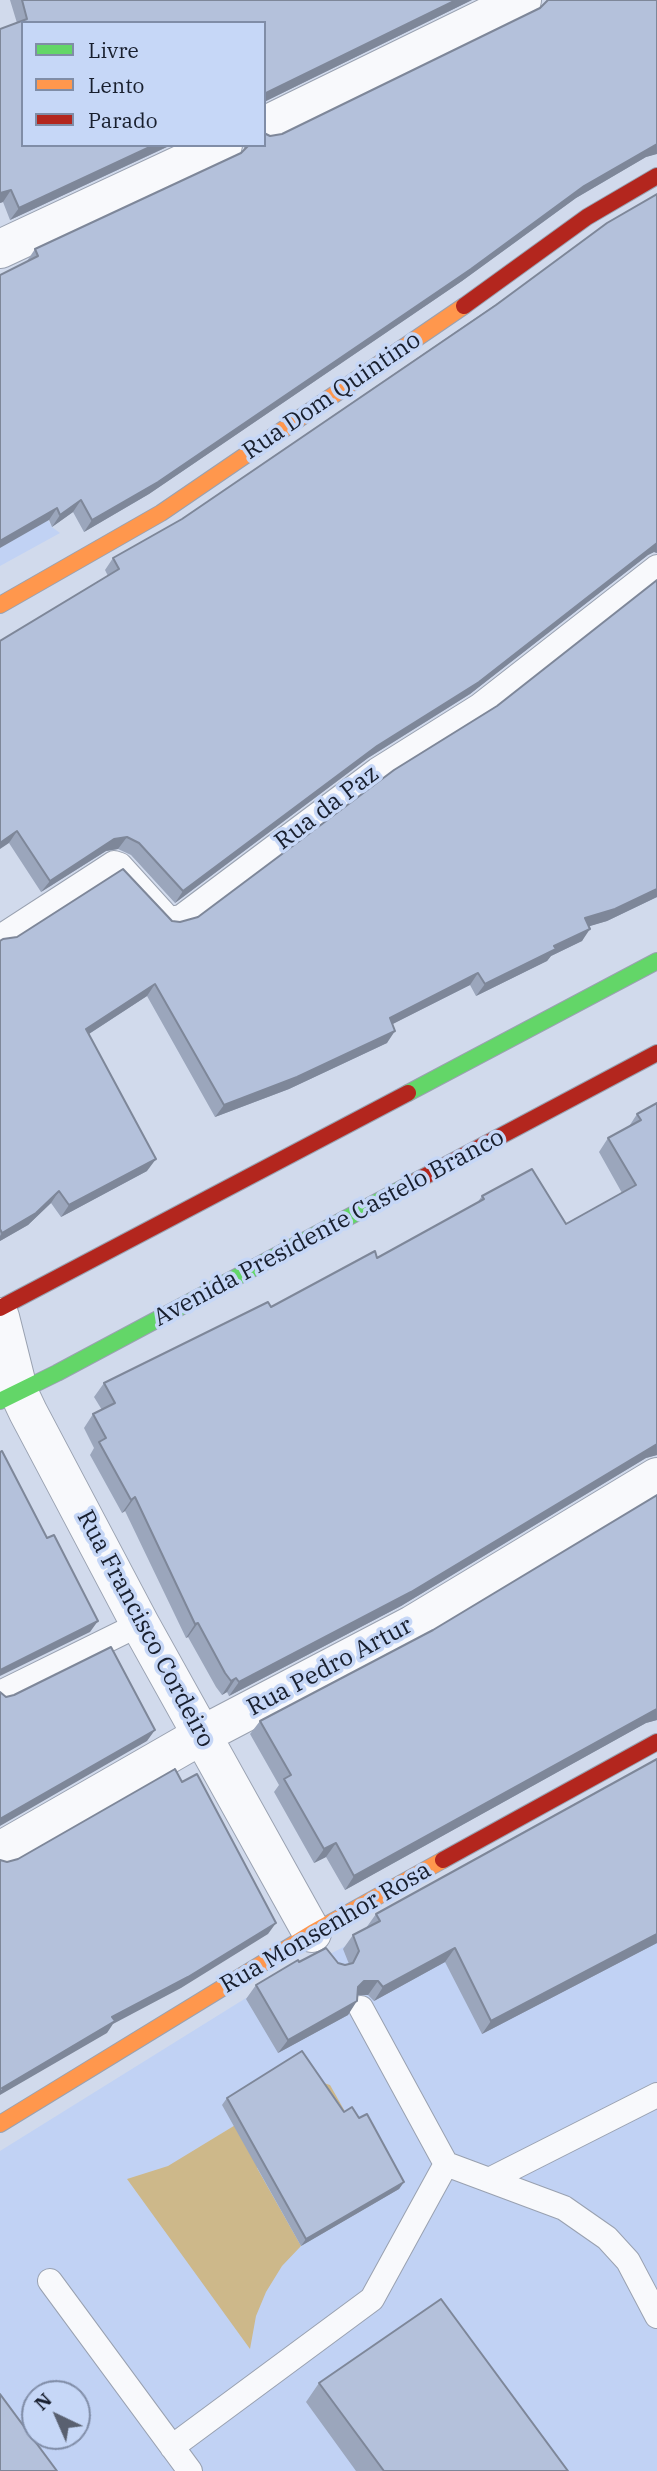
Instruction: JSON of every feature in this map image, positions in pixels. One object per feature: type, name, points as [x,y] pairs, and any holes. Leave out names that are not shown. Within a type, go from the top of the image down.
[{"type":"street","points":[[266,124],[522,0]]},
{"type":"street","points":[[0,249],[219,147]]},
{"type":"street","name":"Rua Dom Quintino","points":[[0,605],[160,513],[475,299],[587,217],[657,176]]},
{"type":"street","points":[[0,1308],[657,961]]},
{"type":"street","name":"Avenida Presidente Castelo Branco","points":[[9,1397],[657,1053]]},
{"type":"street","name":"Rua Francisco Cordeiro","points":[[0,1317],[9,1397],[319,1940]]},
{"type":"street","name":"Rua Pedro Artur","points":[[0,1851],[202,1735],[412,1625],[657,1477]]},
{"type":"street","name":"Rua Monsenhor Rosa","points":[[0,2124],[657,1742]]},
{"type":"lane","name":"Rua da Paz","points":[[0,937],[114,863],[120,865],[169,919],[181,917],[377,770],[479,706],[657,567]]},
{"type":"lane","points":[[0,1693],[140,1624]]},
{"type":"lane","points":[[361,2008],[446,2164],[564,2208],[607,2238],[628,2261],[657,2316]]},
{"type":"lane","points":[[489,2180],[657,2095]]},
{"type":"lane","points":[[172,2447],[372,2299],[446,2164]]},
{"type":"lane","points":[[50,2281],[190,2471]]},
{"type":"shaded area","points":[[0,433],[52,527],[60,533],[0,566]]},
{"type":"shaded area","points":[[657,1783],[657,2471],[0,2471],[0,2151],[246,1998]]},
{"type":"shaded area","points":[[311,2079],[330,2085],[347,2115],[257,2168],[301,2246],[282,2266],[266,2292],[256,2316],[250,2349],[127,2179],[168,2166]]},
{"type":"building","points":[[22,0],[456,0],[266,93],[266,21],[22,21],[27,19]]},
{"type":"building","points":[[548,0],[657,0],[657,144],[584,186],[471,269],[158,482],[92,520],[81,500],[60,515],[57,508],[0,541],[0,275],[38,256],[35,249],[241,153],[247,147],[266,147],[266,134],[282,134],[540,8]]},
{"type":"building","points":[[21,21],[21,147],[150,147],[19,208],[11,190],[0,193],[0,29]]},
{"type":"building","points":[[657,194],[657,543],[479,682],[377,746],[183,891],[139,843],[127,837],[114,839],[50,881],[17,831],[0,843],[0,641],[119,569],[113,558],[182,519],[496,305],[607,223]]},
{"type":"building","points":[[657,580],[657,889],[615,909],[585,918],[590,929],[485,984],[478,973],[390,1018],[395,1031],[297,1077],[224,1105],[155,984],[86,1029],[156,1159],[69,1205],[59,1191],[36,1213],[2,1233],[0,941],[17,937],[123,869],[172,921],[180,922],[198,917],[394,770],[497,706]]},
{"type":"building","points":[[657,1103],[657,1444],[411,1592],[239,1682],[236,1678],[231,1681],[198,1623],[195,1624],[135,1497],[131,1500],[99,1442],[106,1438],[93,1414],[115,1403],[104,1383],[268,1302],[271,1307],[375,1251],[377,1258],[484,1199],[482,1196],[532,1169],[566,1224],[636,1185],[608,1138],[641,1120],[637,1114]]},
{"type":"building","points":[[2,1451],[47,1538],[54,1535],[98,1621],[0,1670],[0,1452]]},
{"type":"building","points":[[657,1495],[657,1709],[354,1876],[336,1843],[324,1849],[284,1779],[291,1775],[260,1721],[433,1630]]},
{"type":"building","points":[[111,1647],[155,1730],[0,1819],[0,1692],[6,1697],[14,1695]]},
{"type":"building","points":[[657,1759],[657,1934],[491,2021],[455,1948],[383,1987],[378,1981],[364,1981],[358,1987],[357,2001],[288,2040],[256,1985],[298,1960],[299,1962],[326,1948],[338,1963],[353,1963],[359,1951],[353,1935],[380,1921],[376,1914]]},
{"type":"building","points":[[175,1769],[182,1782],[197,1774],[276,1923],[188,1977],[112,2017],[115,2021],[2,2088],[0,2092],[0,1860],[7,1862],[18,1859]]},
{"type":"building","points":[[302,2051],[344,2112],[352,2107],[359,2118],[367,2114],[404,2182],[306,2239],[227,2098]]},
{"type":"building","points":[[441,2299],[568,2471],[384,2471],[319,2383]]},
{"type":"building","points":[[0,2394],[21,2422],[21,2450],[41,2450],[57,2471],[0,2471]]},
{"type":"traffic: fast","points":[[408,1093],[657,961]]},
{"type":"traffic: fast","points":[[0,1401],[416,1181]]},
{"type":"traffic: slow","points":[[0,605],[161,513],[464,306]]},
{"type":"traffic: slow","points":[[0,2124],[312,1933],[443,1860]]},
{"type":"traffic: jam","points":[[464,306],[587,217],[657,176]]},
{"type":"traffic: jam","points":[[416,1181],[657,1053]]},
{"type":"traffic: jam","points":[[0,1308],[408,1093]]},
{"type":"traffic: jam","points":[[443,1860],[657,1742]]}]
